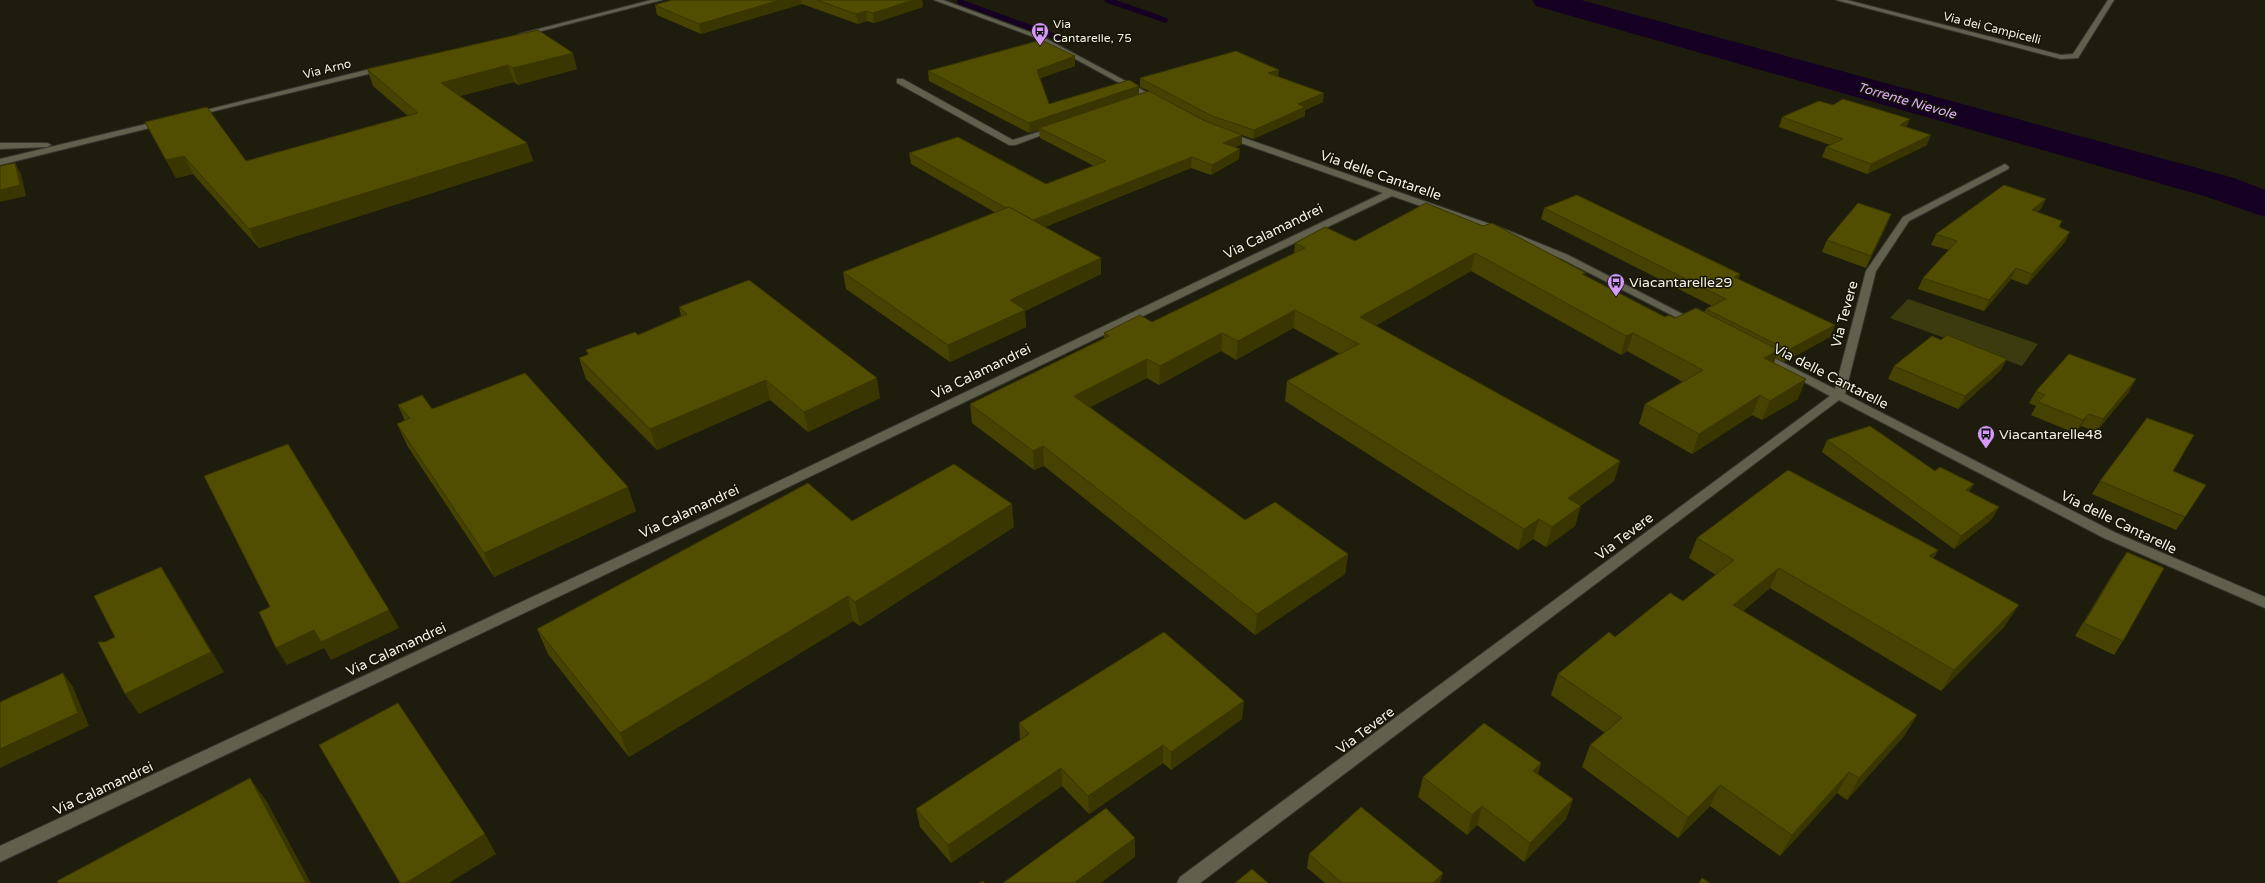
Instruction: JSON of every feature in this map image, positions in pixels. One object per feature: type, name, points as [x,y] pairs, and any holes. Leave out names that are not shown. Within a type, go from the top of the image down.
[{"type":"street","points":[[510,37],[659,0]]},
{"type":"street","name":"Via dei Campicelli","points":[[1839,0],[2061,57],[2075,56],[2111,0]]},
{"type":"street","points":[[944,1],[1041,38],[1169,107]]},
{"type":"street","name":"Via Arno","points":[[186,116],[394,65]]},
{"type":"street","points":[[900,81],[1012,143],[1063,126]]},
{"type":"street","points":[[1136,101],[1150,96]]},
{"type":"street","points":[[0,162],[170,120]]},
{"type":"street","name":"Via delle Cantarelle","points":[[1215,131],[1504,232],[1565,257],[1706,328]]},
{"type":"street","points":[[0,146],[70,145]]},
{"type":"street","name":"Via Tevere","points":[[1186,883],[1839,395],[1871,271],[1906,219],[2005,167]]},
{"type":"street","name":"Via Calamandrei","points":[[0,854],[733,508],[1390,193]]},
{"type":"street","name":"Via delle Cantarelle","points":[[1748,350],[1839,395],[2109,535],[2265,603]]},
{"type":"shaded area","points":[[1908,299],[2038,344],[2022,366],[1890,318]]},
{"type":"building","points":[[672,0],[780,0],[699,24],[655,5]]},
{"type":"building","points":[[817,0],[913,0],[873,13],[866,11],[856,14]]},
{"type":"building","points":[[538,30],[573,53],[513,68],[508,65],[441,83],[527,143],[249,229],[184,156],[166,160],[145,122],[207,107],[246,161],[418,113],[367,69]]},
{"type":"building","points":[[1041,40],[1075,56],[1037,70],[1049,104],[1129,80],[1139,86],[1029,123],[928,71]]},
{"type":"building","points":[[1236,51],[1279,70],[1268,73],[1324,93],[1298,104],[1305,107],[1254,130],[1212,116],[1140,78]]},
{"type":"building","points":[[1149,91],[1205,121],[1242,135],[1223,143],[1240,149],[1212,165],[1192,157],[1033,220],[1009,207],[1006,208],[909,153],[958,137],[1046,184],[1106,161],[1039,128]]},
{"type":"building","points":[[1843,99],[1910,119],[1900,125],[1931,135],[1871,164],[1826,147],[1843,139],[1782,117],[1819,101],[1833,105]]},
{"type":"building","points":[[15,163],[20,185],[0,190],[0,166]]},
{"type":"building","points":[[2004,185],[2046,199],[2032,210],[2062,221],[2059,227],[2070,232],[2032,274],[2016,268],[1989,300],[1923,278],[1957,241],[1936,234]]},
{"type":"building","points":[[1577,195],[1740,274],[1734,277],[1835,325],[1788,350],[1706,309],[1726,299],[1544,208]]},
{"type":"building","points":[[1426,203],[1483,226],[1492,223],[1586,273],[1582,274],[1665,317],[1669,315],[1675,318],[1696,308],[1779,350],[1764,358],[1806,379],[1770,401],[1760,395],[1699,434],[1645,404],[1703,370],[1633,333],[1626,336],[1475,253],[1360,317],[1620,461],[1568,498],[1581,506],[1552,527],[1539,519],[1524,529],[1287,381],[1359,344],[1295,310],[1238,341],[1222,333],[1160,366],[1147,359],[1074,396],[1245,520],[1275,502],[1348,554],[1257,614],[1043,446],[1033,451],[970,404],[1109,336],[1104,333],[1140,315],[1152,322],[1305,248],[1295,243],[1325,227],[1355,241]]},
{"type":"building","points":[[1858,203],[1891,214],[1871,256],[1827,240]]},
{"type":"building","points":[[1009,207],[1101,258],[1010,300],[1025,310],[948,345],[843,272]]},
{"type":"building","points":[[749,280],[877,378],[804,412],[766,380],[650,429],[579,358],[589,354],[586,350],[635,332],[638,335],[687,314],[679,307]]},
{"type":"building","points":[[1947,335],[2007,359],[1965,396],[1894,366],[1932,336],[1941,340]]},
{"type":"building","points":[[2069,354],[2136,379],[2103,419],[2089,414],[2083,420],[2038,402],[2045,395],[2036,391]]},
{"type":"building","points":[[525,373],[628,487],[484,553],[397,424],[410,418],[398,405],[422,395],[432,409]]},
{"type":"building","points":[[2147,418],[2194,435],[2173,471],[2206,485],[2185,517],[2100,481]]},
{"type":"building","points":[[1870,426],[1935,471],[1940,467],[1974,484],[1966,490],[1999,507],[1961,536],[1827,440]]},
{"type":"building","points":[[288,444],[389,610],[321,642],[314,630],[276,648],[259,612],[270,607],[204,476]]},
{"type":"building","points":[[954,464],[1012,504],[855,602],[848,596],[620,733],[537,629],[808,483],[852,521]]},
{"type":"building","points":[[1788,470],[1938,550],[1929,556],[2019,605],[1954,670],[1779,568],[1733,605],[1917,715],[1859,778],[1849,772],[1792,835],[1720,785],[1688,817],[1590,745],[1622,718],[1558,674],[1609,632],[1615,637],[1670,593],[1683,601],[1734,560],[1697,538]]},
{"type":"building","points":[[2127,552],[2164,568],[2123,641],[2084,623]]},
{"type":"building","points":[[161,567],[211,652],[125,694],[98,642],[105,642],[115,637],[94,596]]},
{"type":"building","points":[[1164,632],[1244,701],[1171,752],[1163,745],[1088,796],[1061,768],[948,845],[916,809],[1029,734],[1019,723]]},
{"type":"building","points":[[63,673],[78,713],[0,749],[0,702]]},
{"type":"building","points":[[398,703],[485,834],[406,883],[400,883],[319,745]]},
{"type":"building","points":[[1484,723],[1541,763],[1533,771],[1573,799],[1530,843],[1482,806],[1472,815],[1423,777]]},
{"type":"building","points":[[250,778],[306,883],[58,883],[57,881]]},
{"type":"building","points":[[1361,807],[1443,873],[1433,883],[1342,883],[1309,854]]},
{"type":"building","points":[[1106,808],[1135,838],[1074,883],[1003,883]]},
{"type":"building","points":[[1252,869],[1268,883],[1235,883]]},
{"type":"building","points":[[1702,878],[1710,883],[1699,883]]},
{"type":"waterway","points":[[1107,0],[1165,20]]},
{"type":"waterway","name":"Torrente Nievole","points":[[1547,0],[2219,187],[2265,204]]},
{"type":"waterway","points":[[960,2],[1059,38]]},
{"type":"place","name":"Via Cantarelle, 75","points":[[1040,46]]},
{"type":"place","name":"Viacantarelle29","points":[[1616,297]]},
{"type":"place","name":"Viacantarelle48","points":[[1986,449]]}]
